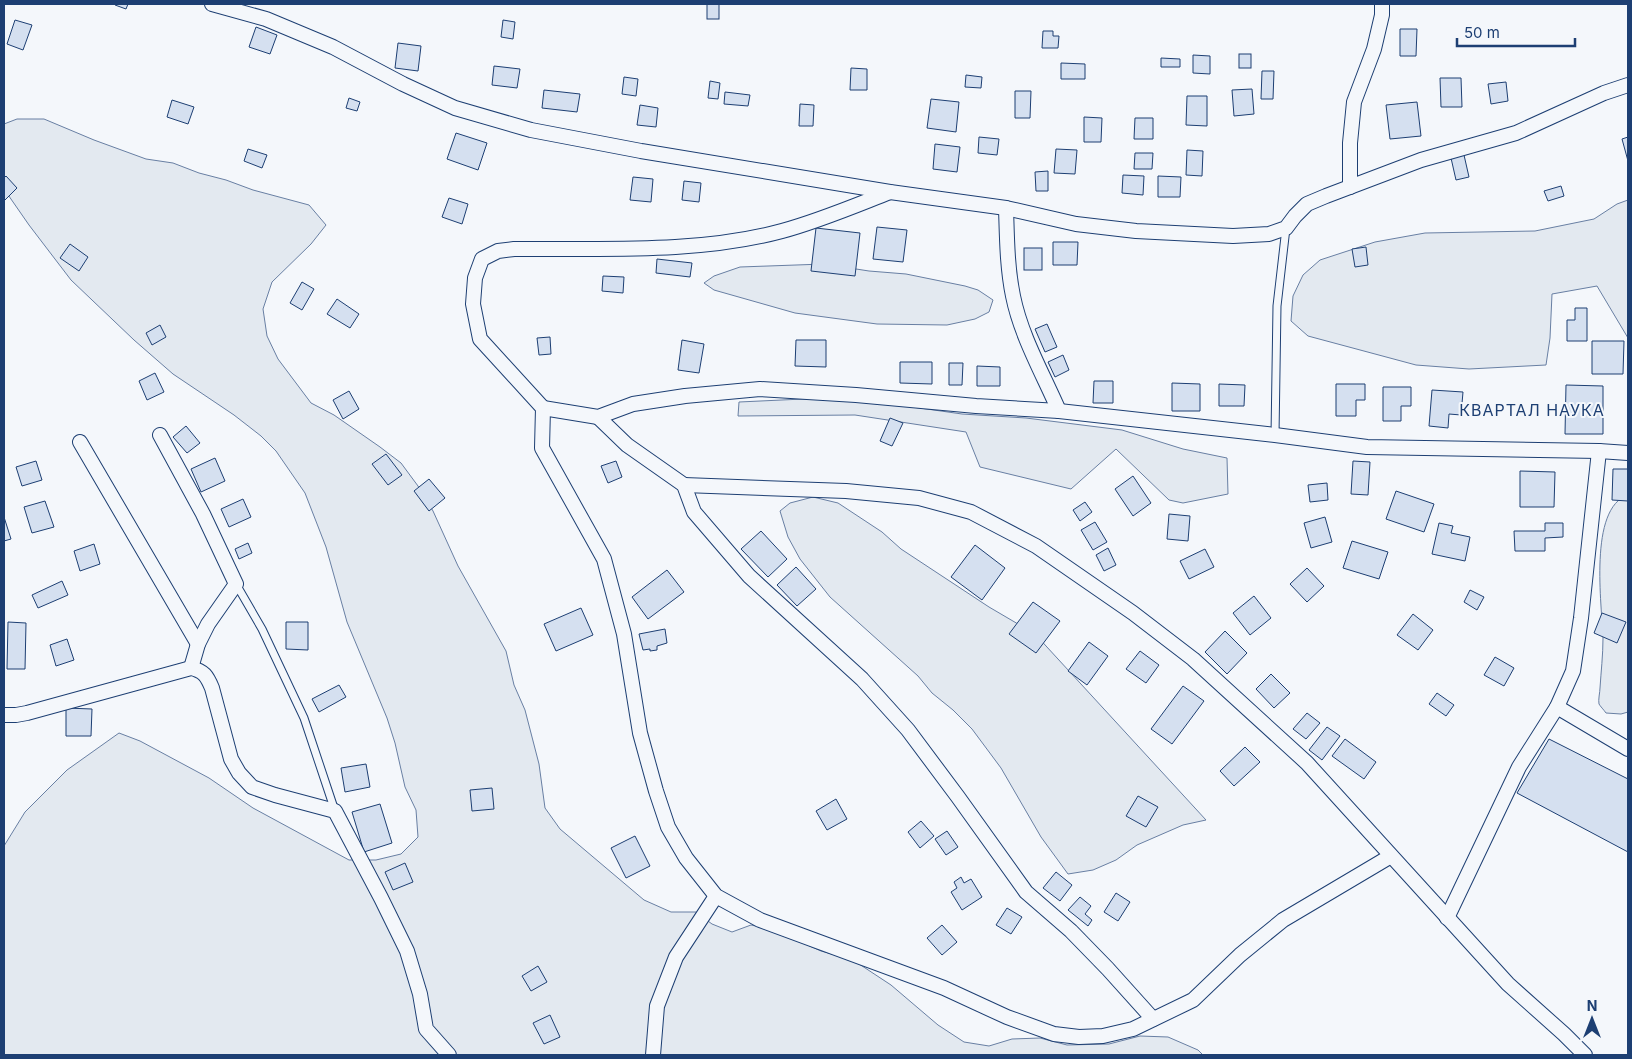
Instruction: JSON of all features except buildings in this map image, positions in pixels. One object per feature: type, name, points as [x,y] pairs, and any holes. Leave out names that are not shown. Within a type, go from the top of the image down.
[{"type":"street","points":[[212,4],[266,19],[333,47],[403,84],[455,108],[530,130],[641,151],[890,192],[1006,208],[1076,224],[1136,231],[1233,236],[1268,234],[1286,228],[1294,216],[1307,204],[1421,160],[1516,133],[1604,93],[1628,85]]},
{"type":"street","points":[[1350,187],[1350,143],[1354,102],[1374,49],[1382,15],[1382,4]]},
{"type":"street","points":[[890,192],[782,231],[729,241],[667,247],[514,249],[498,252],[482,259],[475,278],[473,304],[480,339],[543,408],[598,417],[633,404],[685,396],[760,389],[1059,411],[1275,434],[1367,447],[1628,453]]},
{"type":"street","points":[[1006,208],[1008,255],[1014,297],[1026,338],[1059,411]]},
{"type":"street","points":[[543,408],[542,448],[604,559],[624,634],[640,733],[668,827],[686,858],[716,896],[760,920],[944,988],[1007,1017],[1054,1034],[1079,1037],[1103,1036],[1133,1029],[1193,1000],[1240,955],[1283,920],[1391,856]]},
{"type":"street","points":[[598,417],[627,445],[684,485],[846,492],[919,498],[971,512],[1036,546],[1132,613],[1193,659],[1307,763],[1508,984],[1585,1055]]},
{"type":"street","points":[[160,434],[203,514],[236,584],[208,624],[198,644],[191,668]]},
{"type":"street","points":[[80,442],[198,644]]},
{"type":"street","points":[[1447,918],[1519,767],[1557,707],[1573,671],[1582,618],[1599,451]]},
{"type":"street","points":[[684,485],[694,512],[749,576],[862,679],[908,730],[958,796],[1026,892],[1071,931],[1153,1019]]},
{"type":"street","points":[[4,715],[27,713],[191,668],[201,670],[208,677],[231,759],[239,774],[252,787],[335,811],[382,898],[407,951],[420,994],[426,1029],[449,1055]]},
{"type":"street","points":[[1557,707],[1628,750]]},
{"type":"street","points":[[653,1055],[656,1006],[676,957],[716,896]]},
{"type":"lane","points":[[1275,434],[1277,306],[1286,228]]},
{"type":"lane","points":[[236,584],[262,629],[304,718],[335,811]]},
{"type":"shaded area","points":[[17,119],[44,119],[146,159],[173,163],[253,190],[309,205],[326,225],[311,244],[272,282],[263,309],[267,336],[278,359],[311,403],[334,415],[401,463],[418,486],[433,511],[458,566],[506,651],[514,685],[525,710],[539,764],[545,808],[560,829],[644,900],[671,912],[696,912],[712,924],[732,932],[751,925],[774,930],[821,951],[853,960],[891,985],[938,1025],[964,1042],[989,1046],[1012,1039],[1040,1038],[1067,1045],[1109,1044],[1140,1036],[1168,1037],[1198,1050],[1203,1055],[4,1055],[4,846],[25,812],[67,770],[119,733],[140,741],[209,778],[253,808],[349,860],[376,860],[401,854],[418,837],[416,810],[405,787],[387,718],[347,622],[326,547],[305,493],[276,451],[261,436],[234,415],[173,374],[71,280],[4,189],[4,124]]},
{"type":"shaded area","points":[[1628,200],[1628,338],[1597,286],[1552,294],[1550,338],[1546,365],[1469,369],[1416,365],[1308,336],[1291,321],[1293,296],[1303,275],[1320,260],[1375,242],[1425,233],[1535,231],[1594,219],[1617,204]]},
{"type":"shaded area","points":[[824,264],[869,271],[906,274],[965,286],[978,290],[993,300],[989,312],[975,319],[947,325],[877,324],[795,313],[714,290],[704,283],[714,276],[740,267]]},
{"type":"shaded area","points":[[803,399],[863,400],[962,414],[1026,418],[1122,430],[1183,449],[1227,458],[1228,494],[1183,503],[1169,500],[1116,449],[1071,489],[980,467],[966,432],[855,415],[738,416],[739,402]]},
{"type":"shaded area","points":[[1628,495],[1628,712],[1621,714],[1606,713],[1599,702],[1603,638],[1600,559],[1602,538],[1607,518],[1615,504]]},
{"type":"shaded area","points":[[813,497],[838,503],[882,532],[901,549],[989,607],[1035,634],[1206,820],[1183,825],[1137,845],[1116,860],[1093,870],[1068,874],[1041,837],[1001,768],[972,729],[932,693],[918,676],[830,597],[800,559],[788,537],[780,511],[790,503]]},
{"type":"district","name":"КВАРТАЛ НАУКА","points":[[1532,410]]}]
